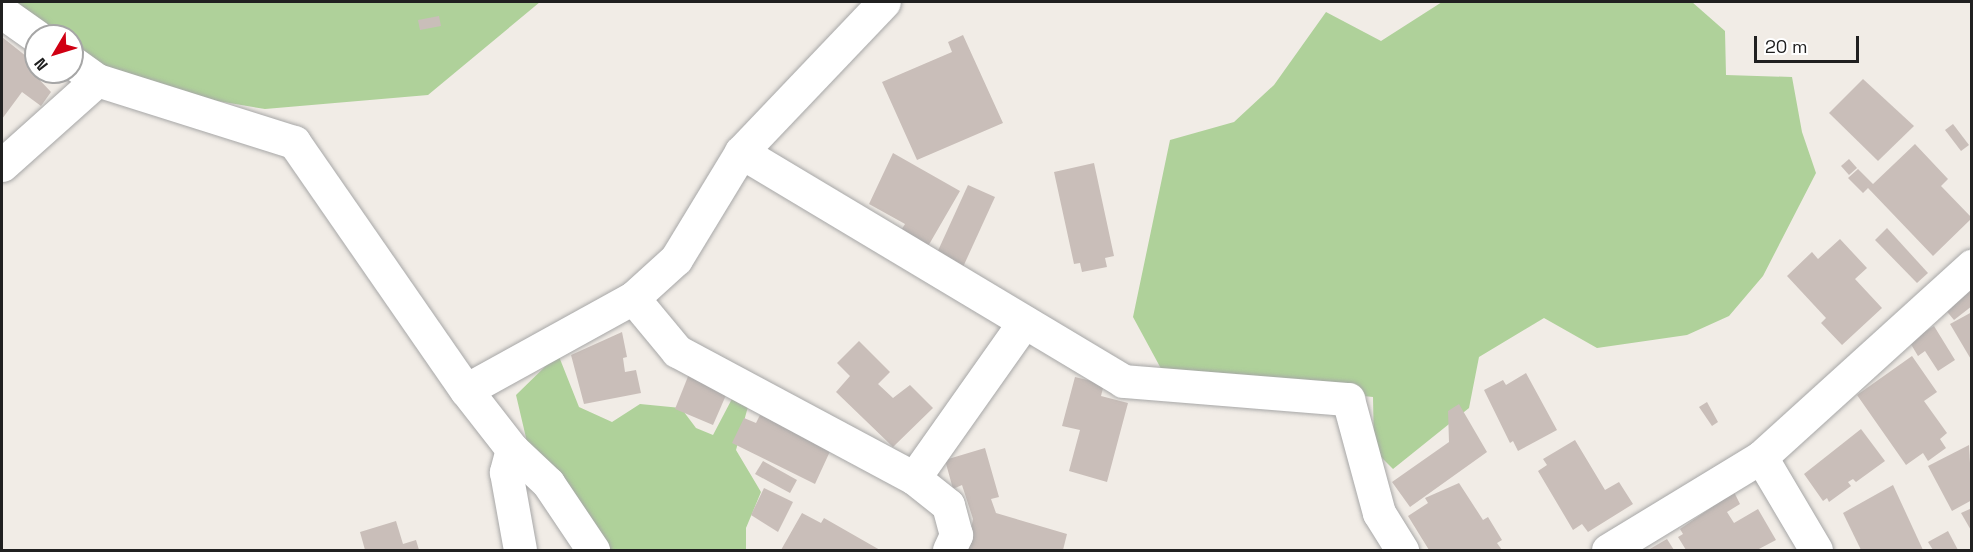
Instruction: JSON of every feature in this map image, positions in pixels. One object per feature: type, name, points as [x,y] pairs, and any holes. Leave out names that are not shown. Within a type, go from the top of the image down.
[{"type":"street","points":[[466,390],[633,298],[676,259],[741,152],[884,2]]},
{"type":"street","points":[[2,12],[24,28]]},
{"type":"street","points":[[84,71],[294,142],[466,390],[512,449],[548,483],[593,550]]},
{"type":"street","points":[[2,165],[73,84]]},
{"type":"street","points":[[741,152],[1123,381],[1348,399],[1379,513],[1402,550]]},
{"type":"street","points":[[1608,550],[1761,457],[1971,266]]},
{"type":"street","points":[[633,298],[677,351],[914,478],[948,505],[956,535],[949,550]]},
{"type":"street","points":[[914,478],[1024,322]]},
{"type":"street","points":[[512,449],[506,472],[520,550]]},
{"type":"street","points":[[1761,457],[1816,550]]},
{"type":"green space","points":[[6,2],[540,2],[428,95],[265,109],[182,95],[90,64],[84,60],[84,24],[36,24]]},
{"type":"green space","points":[[1442,2],[1692,2],[1725,31],[1726,75],[1792,77],[1802,132],[1816,173],[1763,276],[1729,316],[1687,335],[1597,348],[1544,318],[1479,357],[1469,408],[1393,469],[1374,450],[1373,397],[1165,376],[1133,317],[1170,140],[1234,122],[1274,85],[1326,12],[1381,41]]},
{"type":"green space","points":[[558,354],[579,407],[612,422],[640,404],[681,408],[696,428],[713,435],[734,395],[749,403],[736,450],[761,492],[746,528],[746,550],[603,550],[527,442],[516,395]]},
{"type":"building","points":[[439,16],[441,26],[420,30],[418,20]]},
{"type":"building","points":[[963,35],[1003,123],[917,160],[882,82],[952,52],[948,42]]},
{"type":"building","points":[[2,37],[24,54],[24,84],[43,84],[51,92],[41,106],[22,92],[2,119]]},
{"type":"building","points":[[1863,79],[1914,126],[1878,161],[1829,113]]},
{"type":"building","points":[[1953,124],[1969,145],[1961,151],[1945,130]]},
{"type":"building","points":[[1915,144],[1948,179],[1941,186],[1972,218],[1933,256],[1868,188],[1863,193],[1848,178],[1858,169],[1873,184]]},
{"type":"building","points":[[893,153],[960,191],[927,248],[900,232],[905,224],[869,204]]},
{"type":"building","points":[[1849,159],[1857,168],[1849,175],[1841,166]]},
{"type":"building","points":[[1094,163],[1114,256],[1105,258],[1107,267],[1082,272],[1080,263],[1074,264],[1054,172]]},
{"type":"building","points":[[968,185],[995,197],[963,267],[936,255]]},
{"type":"building","points":[[1887,228],[1928,273],[1917,283],[1875,240]]},
{"type":"building","points":[[1840,239],[1867,268],[1855,279],[1882,308],[1842,345],[1821,323],[1826,318],[1787,276],[1812,252],[1818,259]]},
{"type":"building","points":[[1972,287],[1972,306],[1954,320],[1944,308]]},
{"type":"building","points":[[1972,312],[1972,361],[1950,324]]},
{"type":"building","points":[[1934,326],[1955,360],[1938,371],[1925,351],[1918,356],[1909,341]]},
{"type":"building","points":[[622,332],[627,357],[623,358],[625,372],[636,370],[641,393],[584,404],[571,355]]},
{"type":"building","points":[[859,341],[890,372],[878,384],[893,398],[910,385],[933,408],[893,447],[836,392],[850,376],[837,363]]},
{"type":"building","points":[[1912,356],[1937,392],[1924,401],[1947,433],[1940,439],[1946,448],[1928,461],[1923,453],[1906,465],[1857,395]]},
{"type":"building","points":[[691,369],[730,386],[713,425],[675,409]]},
{"type":"building","points":[[1526,373],[1557,430],[1518,451],[1513,441],[1510,443],[1484,390],[1503,380],[1506,385]]},
{"type":"building","points":[[1075,377],[1104,384],[1101,396],[1128,403],[1107,482],[1069,471],[1080,430],[1062,426]]},
{"type":"building","points":[[1707,402],[1718,422],[1712,426],[1699,407]]},
{"type":"building","points":[[1459,404],[1487,452],[1410,507],[1392,482],[1449,442],[1448,411]]},
{"type":"building","points":[[760,415],[832,447],[815,484],[732,443],[744,418],[756,423]]},
{"type":"building","points":[[1861,429],[1885,461],[1856,482],[1853,479],[1848,482],[1851,486],[1829,502],[1827,498],[1823,501],[1804,474]]},
{"type":"building","points":[[1575,440],[1605,490],[1619,482],[1633,504],[1588,532],[1582,524],[1573,530],[1538,471],[1547,465],[1543,459]]},
{"type":"building","points":[[1969,445],[1972,500],[1952,511],[1928,466]]},
{"type":"building","points":[[985,448],[999,497],[991,499],[996,513],[1067,534],[1063,550],[967,550],[973,519],[962,485],[953,489],[945,460]]},
{"type":"building","points":[[763,461],[797,480],[790,493],[755,474]]},
{"type":"building","points":[[1459,483],[1483,520],[1488,517],[1502,540],[1497,543],[1502,550],[1429,550],[1408,516],[1428,503],[1425,498]]},
{"type":"building","points":[[1893,485],[1923,550],[1861,550],[1843,513]]},
{"type":"building","points":[[764,488],[793,502],[778,532],[751,515]]},
{"type":"building","points":[[1734,492],[1740,504],[1727,512],[1734,523],[1758,509],[1776,540],[1757,550],[1686,550],[1678,537],[1683,534],[1680,529]]},
{"type":"building","points":[[1972,508],[1972,532],[1961,513]]},
{"type":"building","points":[[802,513],[821,523],[824,518],[880,550],[781,550]]},
{"type":"building","points":[[396,521],[403,544],[416,540],[419,550],[365,550],[360,532]]},
{"type":"building","points":[[1948,531],[1958,550],[1933,550],[1928,542]]},
{"type":"building","points":[[1667,539],[1674,550],[1648,550]]}]
